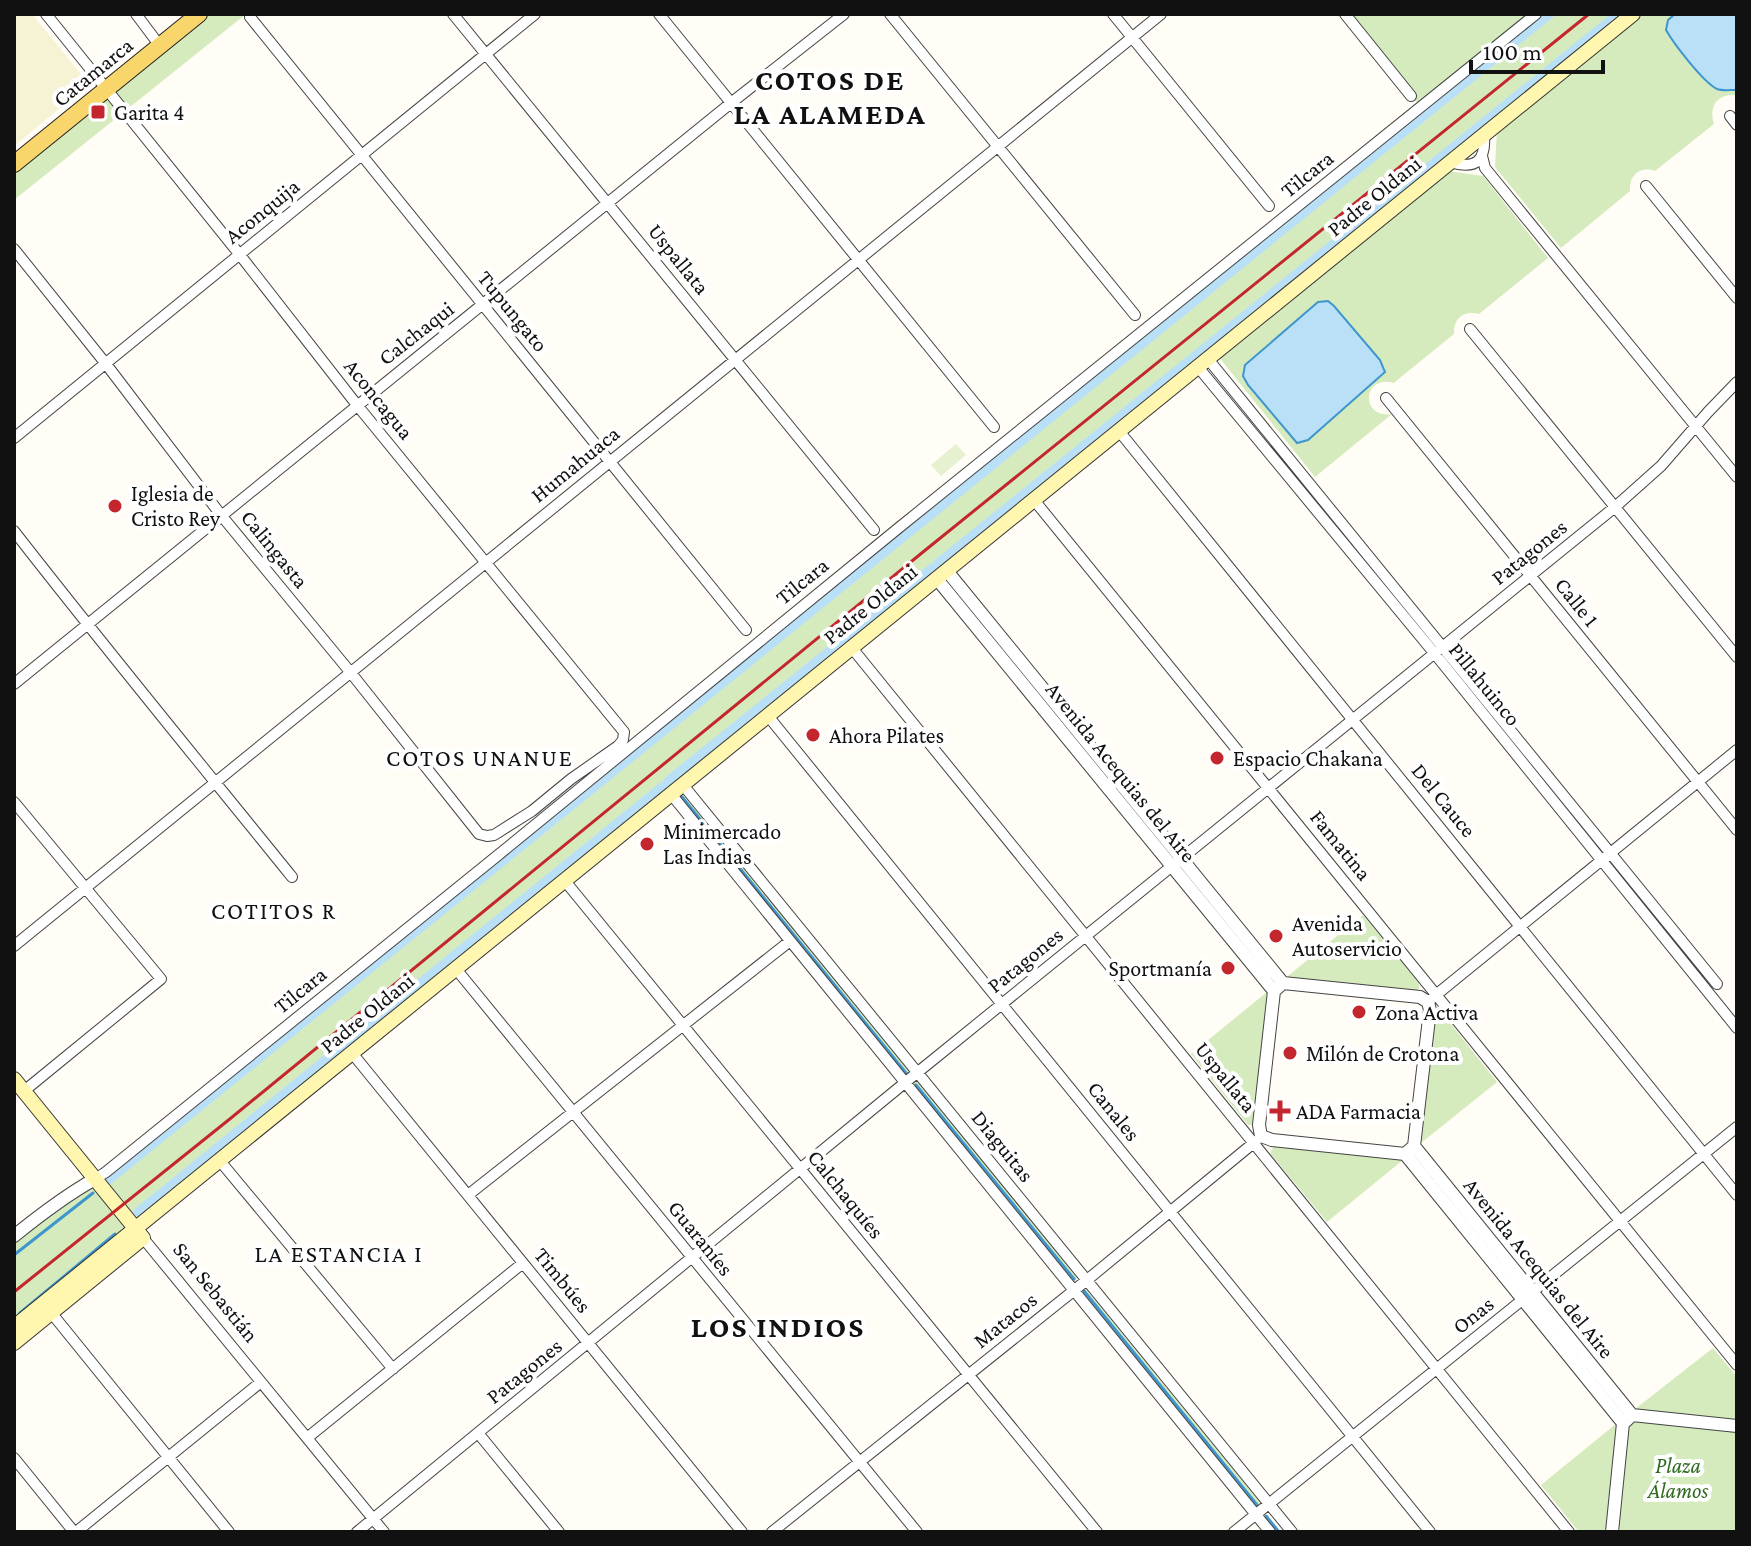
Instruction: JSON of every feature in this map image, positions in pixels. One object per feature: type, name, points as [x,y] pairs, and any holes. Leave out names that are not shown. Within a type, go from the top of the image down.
[{"type":"main road","name":"Catamarca","points":[[14,164],[199,14]]},
{"type":"main road","name":"Padre Oldani","points":[[48,1308],[352,1053],[1633,14]]},
{"type":"main road","name":"San Sebastián","points":[[14,1079],[140,1233]]},
{"type":"main road","points":[[14,1327],[48,1308]]},
{"type":"main road","points":[[14,1343],[48,1308]]},
{"type":"street","name":"Aconcagua","points":[[46,14],[357,405],[624,732],[618,746],[532,811],[494,835],[479,834]]},
{"type":"street","points":[[136,14],[160,46]]},
{"type":"street","name":"Uspallata","points":[[453,14],[874,530]]},
{"type":"street","name":"Aconquija","points":[[14,438],[535,14]]},
{"type":"street","points":[[659,14],[994,427]]},
{"type":"street","name":"Calchaqui","points":[[14,684],[844,14]]},
{"type":"street","points":[[890,14],[1135,315]]},
{"type":"street","points":[[1113,14],[1269,206]]},
{"type":"street","name":"Humahuaca","points":[[14,946],[1161,14]]},
{"type":"street","points":[[1345,14],[1411,96]]},
{"type":"street","name":"Tilcara","points":[[95,1179],[1536,14]]},
{"type":"street","name":"Tupungato","points":[[250,17],[746,630]]},
{"type":"street","points":[[1472,165],[1485,149],[1484,135]]},
{"type":"street","points":[[1482,156],[1485,168],[1737,477]]},
{"type":"street","points":[[1450,162],[1485,168]]},
{"type":"street","points":[[1646,186],[1737,298]]},
{"type":"street","name":"Calingasta","points":[[14,249],[221,515],[479,834]]},
{"type":"street","points":[[1470,329],[1737,657]]},
{"type":"street","name":"Pillahuinco","points":[[1203,363],[1717,984]]},
{"type":"street","name":"Patagones","points":[[357,1532],[1615,507],[1661,466],[1737,382]]},
{"type":"street","name":"Calle 1","points":[[1386,398],[1737,830]]},
{"type":"street","name":"Del Cauce","points":[[1119,431],[1737,1195]]},
{"type":"street","name":"Famatina","points":[[1034,500],[1269,788],[1432,998],[1621,1221],[1737,1365]]},
{"type":"street","points":[[14,531],[292,877]]},
{"type":"street","name":"Avenida Acequias del Aire","points":[[942,575],[1278,987]]},
{"type":"street","name":"Uspallata","points":[[852,648],[1086,936],[1257,1139],[1569,1532]]},
{"type":"street","name":"Pillahuinco","points":[[1439,651],[1601,861],[1737,1028]]},
{"type":"street","name":"Canales","points":[[768,716],[1430,1532]]},
{"type":"street","points":[[1432,998],[1278,987],[1257,1139],[1410,1150],[1432,998],[1737,750]]},
{"type":"street","name":"Diaguitas","points":[[677,789],[790,941],[1270,1532]]},
{"type":"street","name":"Diaguitas","points":[[677,789],[918,1072],[1292,1532]]},
{"type":"street","points":[[14,802],[161,979],[24,1091]]},
{"type":"street","name":"Calchaquíes","points":[[565,881],[1097,1532]]},
{"type":"street","points":[[468,1195],[790,941]]},
{"type":"street","name":"Guaraníes","points":[[456,969],[917,1532]]},
{"type":"street","name":"Timbúes","points":[[352,1053],[742,1532]]},
{"type":"street","name":"Onas","points":[[1234,1532],[1737,1127]]},
{"type":"street","name":"Matacos","points":[[772,1532],[1087,1280],[1257,1139]]},
{"type":"street","name":"Avenida Acequias del Aire","points":[[1410,1150],[1628,1419]]},
{"type":"street","points":[[220,1161],[393,1369]]},
{"type":"street","points":[[14,1236],[95,1179]]},
{"type":"street","name":"San Sebastián","points":[[140,1233],[384,1532]]},
{"type":"street","points":[[307,1438],[523,1263]]},
{"type":"street","points":[[48,1308],[229,1532]]},
{"type":"street","points":[[14,1458],[75,1532],[261,1382]]},
{"type":"street","points":[[1612,1532],[1628,1419],[1737,1426]]},
{"type":"street","points":[[478,1433],[559,1532]]},
{"type":"shaded area","points":[[14,14],[32,14],[89,84],[14,146]]},
{"type":"green space","points":[[199,14],[246,14],[14,200],[14,164]]},
{"type":"green space","points":[[1345,14],[1633,14],[14,1327],[14,1236],[106,1172],[1420,106]]},
{"type":"green space","points":[[1642,14],[1737,14],[1737,95],[1725,96],[1716,102],[1712,112],[1714,124],[1655,171],[1636,173],[1631,180],[1630,191],[1561,248],[1495,167],[1497,130]]},
{"type":"green space","points":[[1448,171],[1483,176],[1548,258],[1479,314],[1460,316],[1454,334],[1394,383],[1376,385],[1371,390],[1370,404],[1382,414],[1392,414],[1315,477],[1218,356]]},
{"type":"green space","points":[[956,444],[966,455],[941,476],[931,465]]},
{"type":"green space","points":[[681,793],[686,795],[909,1070],[907,1076],[680,800]]},
{"type":"green space","points":[[1363,915],[1419,983],[1419,989],[1415,992],[1284,979]]},
{"type":"green space","points":[[1267,992],[1256,1121],[1248,1125],[1191,1054]]},
{"type":"green space","points":[[1438,1012],[1443,1014],[1497,1082],[1421,1143],[1434,1015]]},
{"type":"green space","points":[[920,1083],[1077,1277],[1075,1283],[912,1084]]},
{"type":"green space","points":[[1274,1146],[1403,1160],[1327,1222],[1270,1153]]},
{"type":"green space","points":[[1085,1288],[1260,1502],[1260,1507],[1255,1509],[1081,1296],[1080,1290]]},
{"type":"green space","name":"Plaza Álamos","points":[[1713,1348],[1737,1377],[1737,1421],[1635,1409]]},
{"type":"green space","name":"Plaza Álamos","points":[[1637,1419],[1737,1429],[1737,1532],[1616,1532],[1628,1426]]},
{"type":"green space","name":"Plaza Álamos","points":[[1617,1423],[1608,1532],[1579,1532],[1541,1485]]},
{"type":"water","points":[[1675,14],[1737,14],[1737,89],[1717,89],[1689,62],[1666,30],[1668,20]]},
{"type":"water","points":[[1328,301],[1380,360],[1385,372],[1308,440],[1297,443],[1248,385],[1243,376],[1245,365],[1318,302]]},
{"type":"waterway","points":[[105,1183],[1550,14]]},
{"type":"waterway","points":[[937,564],[1618,14]]},
{"type":"waterway","points":[[668,781],[932,568]]},
{"type":"waterway","points":[[138,1212],[663,786]]},
{"type":"waterway","points":[[682,797],[906,1073]]},
{"type":"waterway","points":[[916,1085],[1074,1279]]},
{"type":"waterway","points":[[14,1255],[93,1193]]},
{"type":"waterway","points":[[20,1313],[115,1234]]},
{"type":"waterway","points":[[1084,1291],[1257,1505]]},
{"type":"waterway","points":[[1266,1516],[1279,1532]]},
{"type":"railway","points":[[14,1292],[1589,14]]},
{"type":"place","name":"Garita 4","points":[[98,112]]},
{"type":"place","name":"Iglesia de Cristo Rey","points":[[115,506]]},
{"type":"place","name":"Ahora Pilates","points":[[813,735]]},
{"type":"place","name":"Espacio Chakana","points":[[1217,758]]},
{"type":"place","name":"Minimercado Las Indias","points":[[647,844]]},
{"type":"place","name":"Avenida Autoservicio","points":[[1276,936]]},
{"type":"place","name":"Sportmanía","points":[[1228,968]]},
{"type":"place","name":"Zona Activa","points":[[1359,1012]]},
{"type":"place","name":"Milón de Crotona","points":[[1290,1053]]},
{"type":"place","name":"ADA Farmacia","points":[[1280,1111]]},
{"type":"district","name":"COTOS DE LA ALAMEDA","points":[[830,96]]},
{"type":"district","name":"COTOS UNANUE","points":[[480,757]]},
{"type":"district","name":"COTITOS R","points":[[274,910]]},
{"type":"district","name":"LA ESTANCIA I","points":[[339,1253]]},
{"type":"district","name":"LOS INDIOS","points":[[778,1326]]}]
